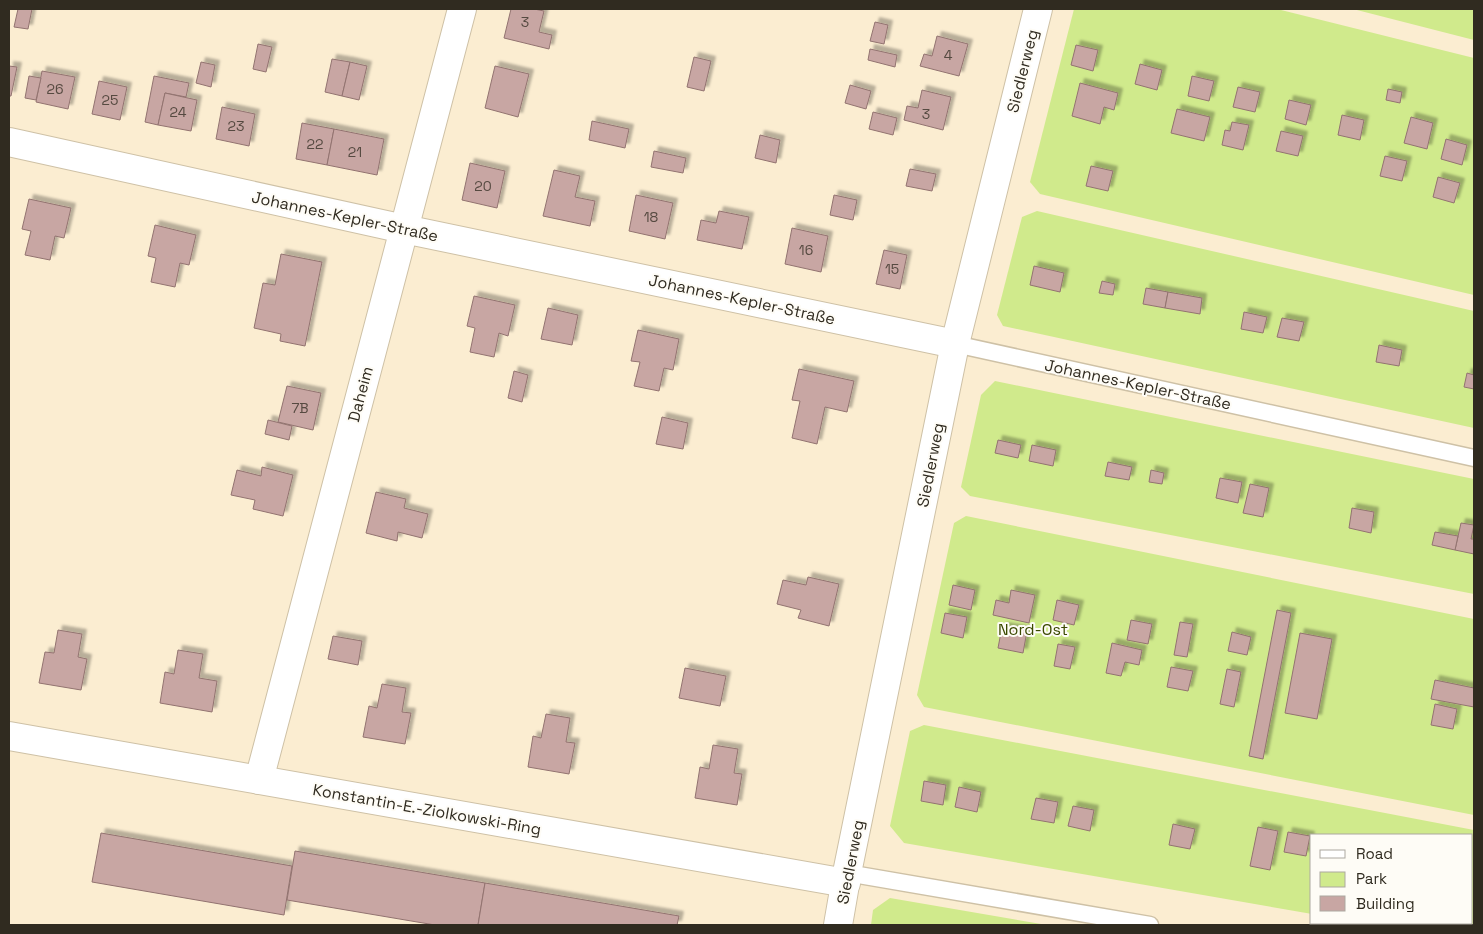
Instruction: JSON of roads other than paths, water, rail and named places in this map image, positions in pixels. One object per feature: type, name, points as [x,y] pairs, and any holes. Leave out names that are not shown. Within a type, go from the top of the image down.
[{"type":"street","name":"Daheim","points":[[259,780],[462,9]]},
{"type":"street","name":"Siedlerweg","points":[[838,925],[955,344],[1038,9]]},
{"type":"street","name":"Johannes-Kepler-Straße","points":[[9,142],[404,229],[955,344]]},
{"type":"street","name":"Konstantin-E.-Ziolkowski-Ring","points":[[9,736],[259,780],[847,878]]},
{"type":"lane","name":"Johannes-Kepler-Straße","points":[[955,344],[1474,458]]},
{"type":"lane","points":[[847,878],[1150,925]]},
{"type":"park label","name":"Nord-Ost","points":[[1033,629]]}]
